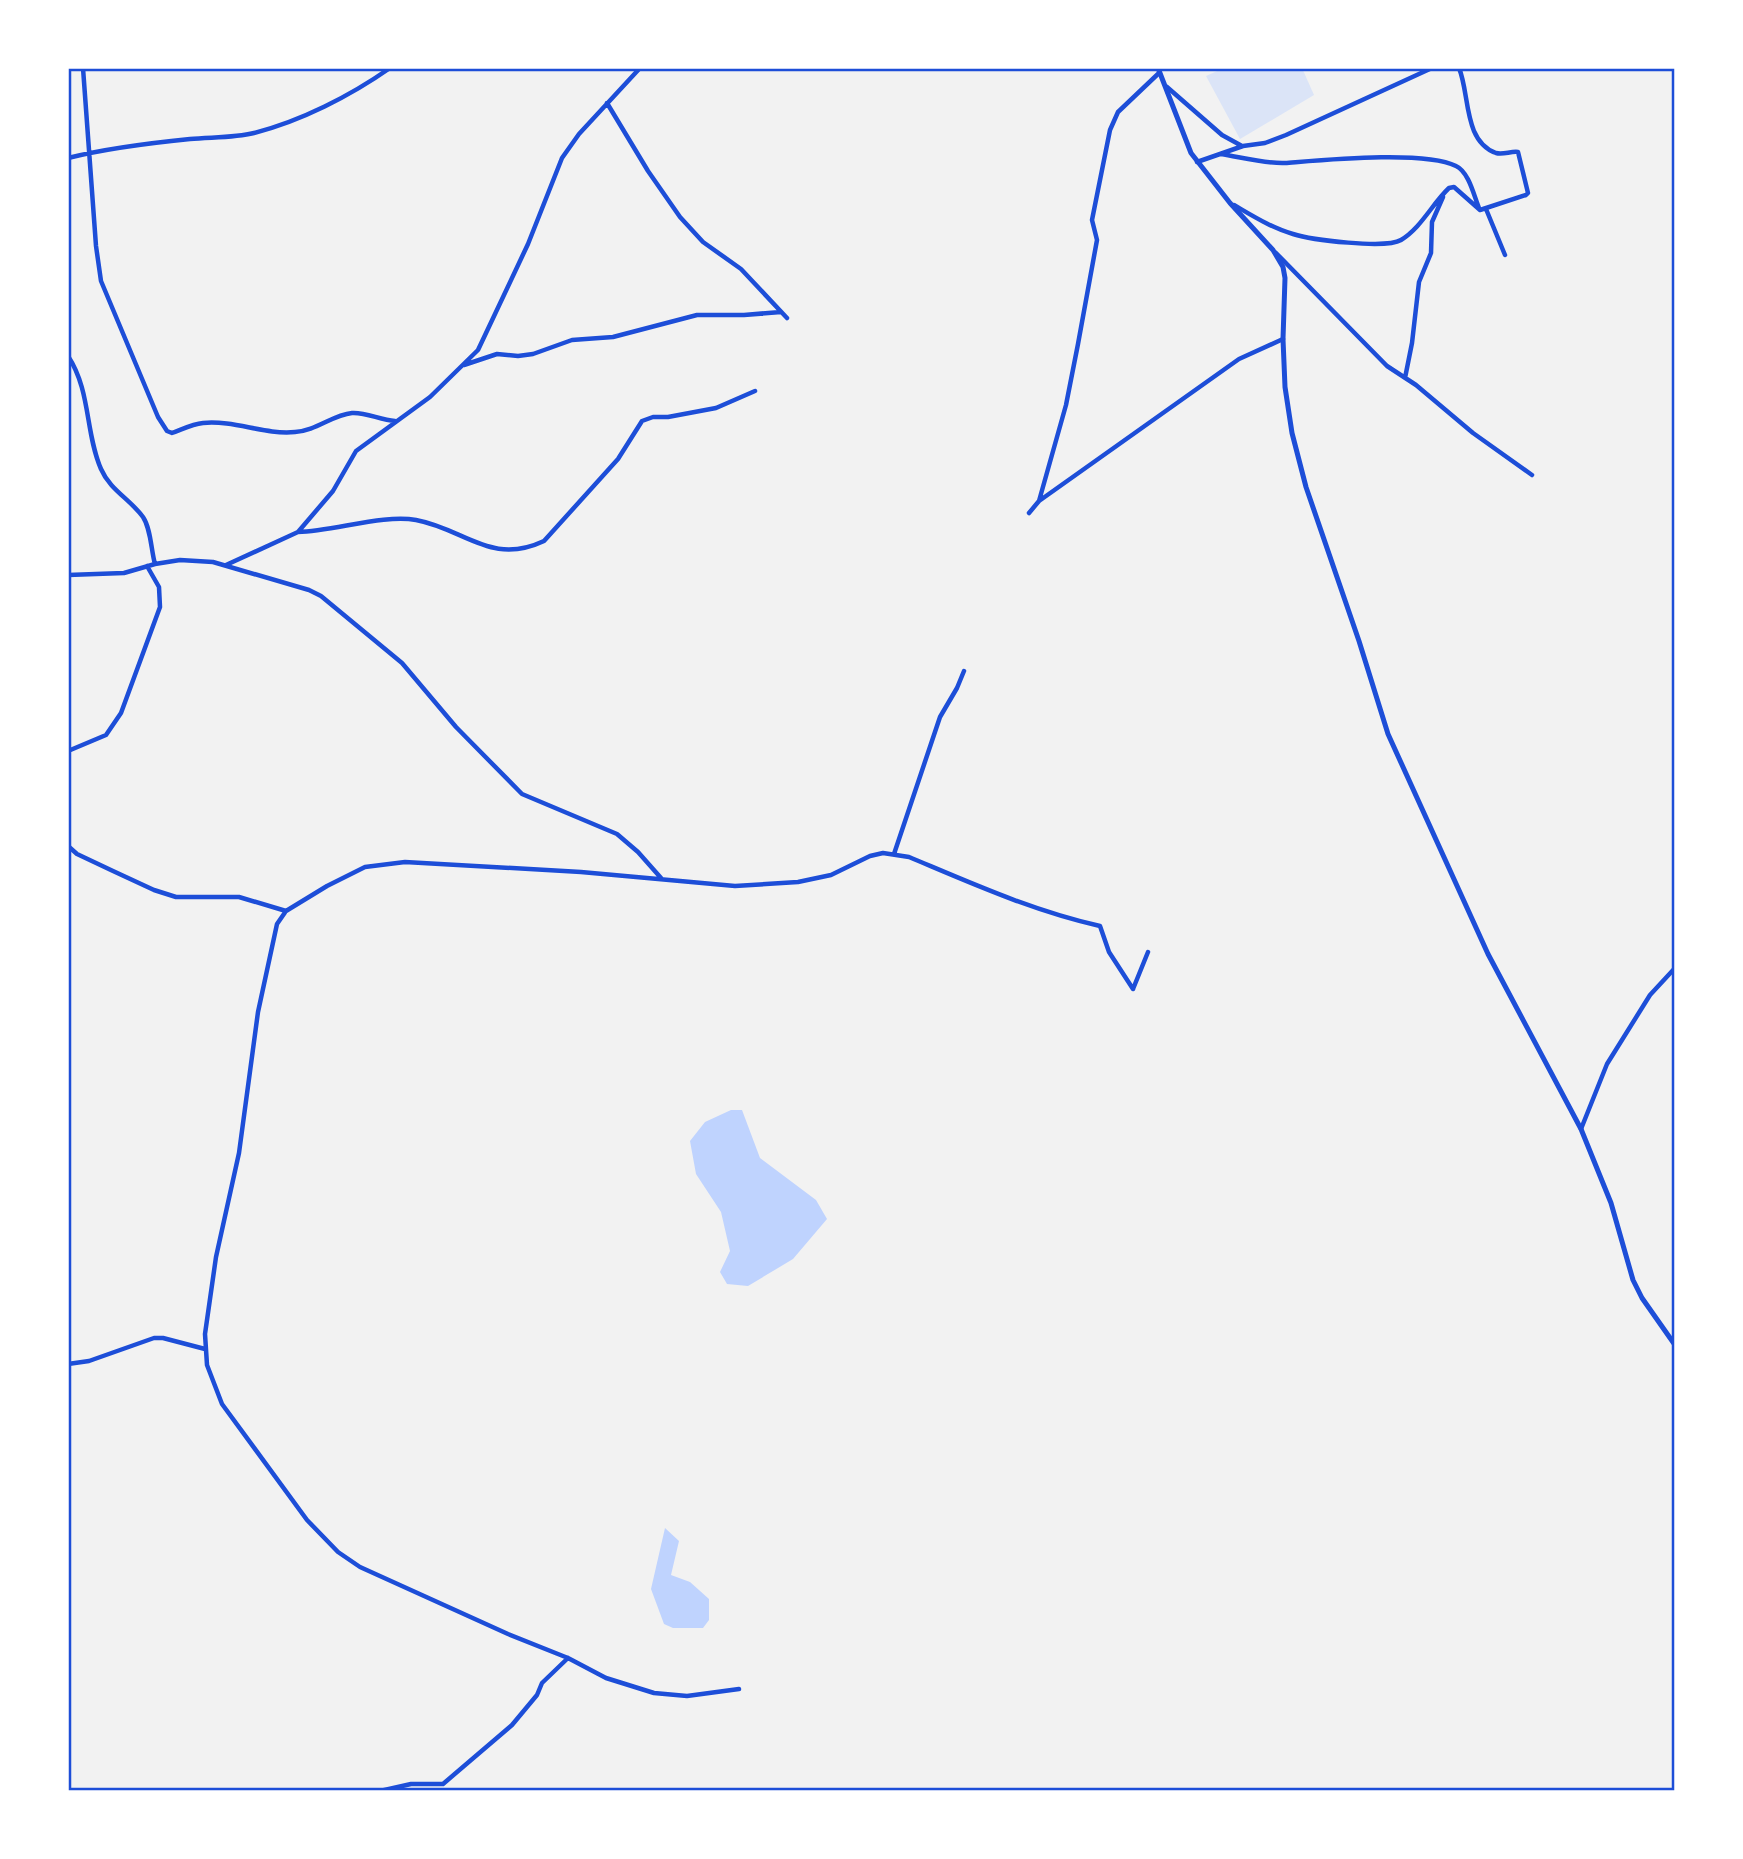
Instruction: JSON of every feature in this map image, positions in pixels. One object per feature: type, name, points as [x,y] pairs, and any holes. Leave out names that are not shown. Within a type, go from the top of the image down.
[{"type":"street","points":[[83,68],[96,246],[102,281],[114,316],[158,417],[167,431],[172,433],[195,425],[216,422],[279,432],[296,432],[356,413],[395,421]]},
{"type":"street","points":[[68,158],[172,141],[252,133],[305,114],[358,88],[390,68]]},
{"type":"street","points":[[298,532],[333,491],[356,451],[430,397],[478,350],[528,244],[562,158],[579,134],[640,68]]},
{"type":"street","points":[[1198,162],[1286,135],[1432,68]]},
{"type":"street","points":[[1460,68],[1466,88],[1470,122],[1474,130],[1483,143],[1496,153],[1518,152],[1528,192],[1523,197],[1512,198],[1483,209]]},
{"type":"street","points":[[1039,501],[1066,405],[1078,344],[1097,240],[1092,220],[1110,130],[1118,112],[1159,71],[1183,137],[1198,162],[1230,203],[1273,250],[1387,366],[1532,475]]},
{"type":"street","points":[[1164,85],[1222,135],[1243,146]]},
{"type":"street","points":[[607,103],[648,171],[680,217],[703,242],[741,269],[787,318]]},
{"type":"street","points":[[1221,154],[1278,163],[1315,159],[1404,158],[1457,166],[1483,209],[1505,255]]},
{"type":"street","points":[[1230,203],[1294,235],[1391,244],[1415,228],[1444,192],[1454,187],[1483,209]]},
{"type":"street","points":[[1405,378],[1419,282],[1431,253],[1432,222],[1444,192]]},
{"type":"street","points":[[1273,250],[1283,267],[1285,278],[1285,387],[1292,433],[1306,487],[1388,734],[1488,954],[1581,1129],[1611,1203],[1633,1280],[1675,1345]]},
{"type":"street","points":[[462,366],[497,354],[533,354],[572,340],[612,337],[697,315],[781,312]]},
{"type":"street","points":[[1029,513],[1039,501],[1239,359],[1283,339]]},
{"type":"street","points":[[68,356],[86,397],[94,447],[101,470],[113,489],[142,517],[155,564]]},
{"type":"street","points":[[226,565],[298,532],[402,518],[419,520],[503,551],[518,551],[531,547],[544,541],[605,474],[627,447],[642,421],[716,408],[755,391]]},
{"type":"street","points":[[68,575],[124,573],[170,560],[195,559],[226,565],[321,596],[402,663],[463,734],[522,794],[617,834],[638,852],[662,879]]},
{"type":"street","points":[[68,751],[106,735],[121,713],[160,607],[159,587],[147,566]]},
{"type":"street","points":[[894,854],[940,717],[964,671]]},
{"type":"street","points":[[68,846],[77,854],[154,890],[176,897],[239,897],[286,911]]},
{"type":"street","points":[[739,1689],[687,1696],[654,1693],[606,1678],[568,1657],[508,1634],[359,1567],[338,1552],[307,1520],[222,1404],[213,1385],[205,1349],[216,1257],[239,1153],[258,1012],[277,924],[286,911],[365,867],[405,862],[581,872],[735,886],[798,882],[831,875],[870,856],[883,853],[909,857],[1004,897],[1069,919],[1100,926],[1109,952],[1133,989],[1148,952]]},
{"type":"street","points":[[1581,1129],[1607,1064],[1650,995],[1675,968]]},
{"type":"street","points":[[68,1364],[89,1361],[154,1338],[205,1349]]},
{"type":"street","points":[[380,1791],[411,1784],[443,1784],[512,1725],[537,1695],[542,1683],[568,1657]]},
{"type":"shaded area","points":[[1224,68],[1302,68],[1314,95],[1240,139],[1206,76]]},
{"type":"water","points":[[731,1110],[742,1110],[760,1158],[816,1200],[827,1219],[793,1259],[748,1286],[727,1284],[720,1272],[730,1251],[721,1212],[696,1174],[690,1141],[705,1122]]},
{"type":"water","points":[[665,1528],[679,1541],[671,1575],[690,1582],[709,1599],[709,1620],[703,1628],[673,1628],[664,1624],[651,1589]]}]
